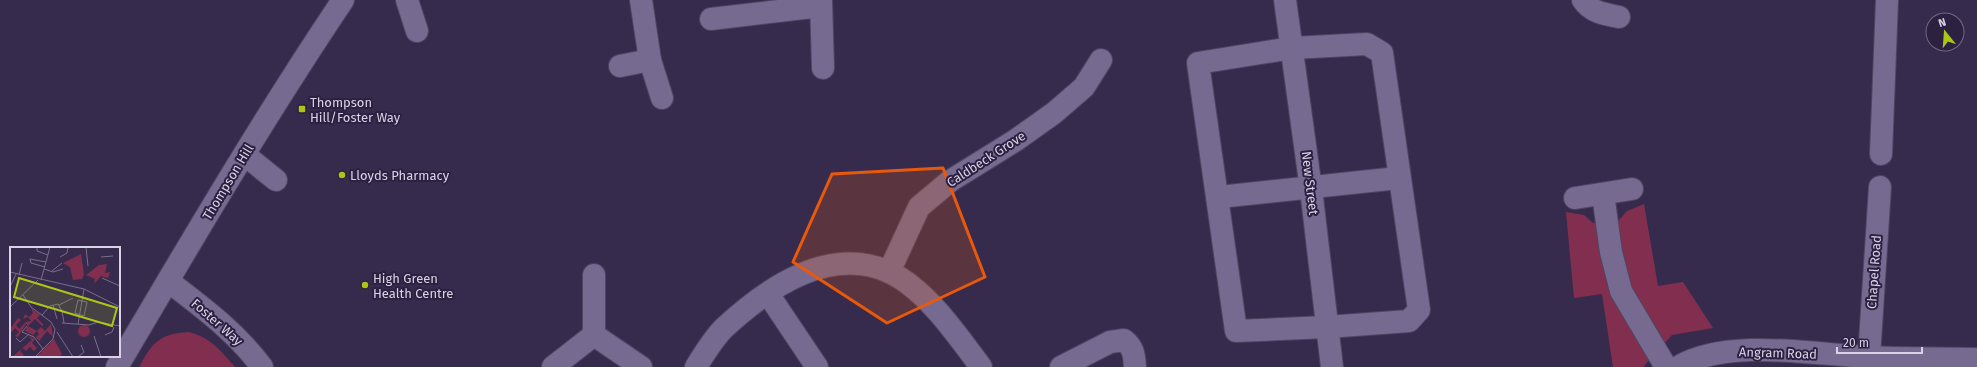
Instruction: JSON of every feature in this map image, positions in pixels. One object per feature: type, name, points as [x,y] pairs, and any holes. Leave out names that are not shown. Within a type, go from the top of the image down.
[{"type":"street","name":"Thompson Hill","points":[[117,367],[245,155],[306,56],[343,0]]},
{"type":"street","points":[[407,0],[418,31]]},
{"type":"street","points":[[641,0],[650,60],[662,98]]},
{"type":"street","name":"New Street","points":[[1285,0],[1311,189],[1332,367]]},
{"type":"street","points":[[1583,0],[1587,6],[1596,12],[1619,17]]},
{"type":"street","points":[[1881,154],[1887,0]]},
{"type":"street","points":[[711,19],[821,3],[823,68]]},
{"type":"street","points":[[1366,44],[1382,53],[1398,178],[1419,310],[1409,321],[1327,328],[1236,330],[1219,197],[1198,63],[1292,48],[1366,44]]},
{"type":"street","points":[[620,66],[650,60]]},
{"type":"street","name":"Caldbeck Grove","points":[[889,272],[918,207],[950,181],[1016,140],[1054,114],[1084,87],[1101,60]]},
{"type":"street","points":[[245,155],[276,180]]},
{"type":"street","points":[[1219,197],[1311,189],[1398,178]]},
{"type":"street","name":"Chapel Road","points":[[1869,357],[1880,186]]},
{"type":"street","points":[[1575,198],[1632,189]]},
{"type":"street","points":[[1603,194],[1610,252],[1621,291],[1666,367]]},
{"type":"street","points":[[696,367],[724,329],[768,294],[798,276],[820,267],[839,264],[859,264],[889,272],[916,289],[948,325],[981,367]]},
{"type":"street","points":[[594,275],[594,336]]},
{"type":"street","name":"Foster Way","points":[[168,281],[234,334],[262,367]]},
{"type":"street","points":[[768,294],[817,367]]},
{"type":"street","points":[[553,367],[594,336]]},
{"type":"street","points":[[594,336],[640,367]]},
{"type":"street","points":[[1061,367],[1110,342],[1124,340],[1131,346],[1134,354],[1135,367]]},
{"type":"street","name":"Angram Road","points":[[1678,367],[1687,362],[1706,356],[1755,350],[1869,357],[1977,359]]},
{"type":"highlighted area","points":[[943,168],[985,277],[887,323],[793,262],[832,174]]},
{"type":"shaded area","points":[[1644,204],[1658,286],[1683,282],[1713,328],[1672,335],[1643,367],[1613,367],[1602,294],[1574,298],[1566,212],[1584,215],[1593,223],[1619,220],[1627,211]]},
{"type":"shaded area","points":[[189,332],[210,341],[235,367],[139,367],[148,351],[158,341],[170,335]]},
{"type":"place","name":"Thompson Hill/Foster Way","points":[[302,109]]},
{"type":"place","name":"Lloyds Pharmacy","points":[[342,175]]},
{"type":"place","name":"High Green Health Centre","points":[[365,285]]}]
